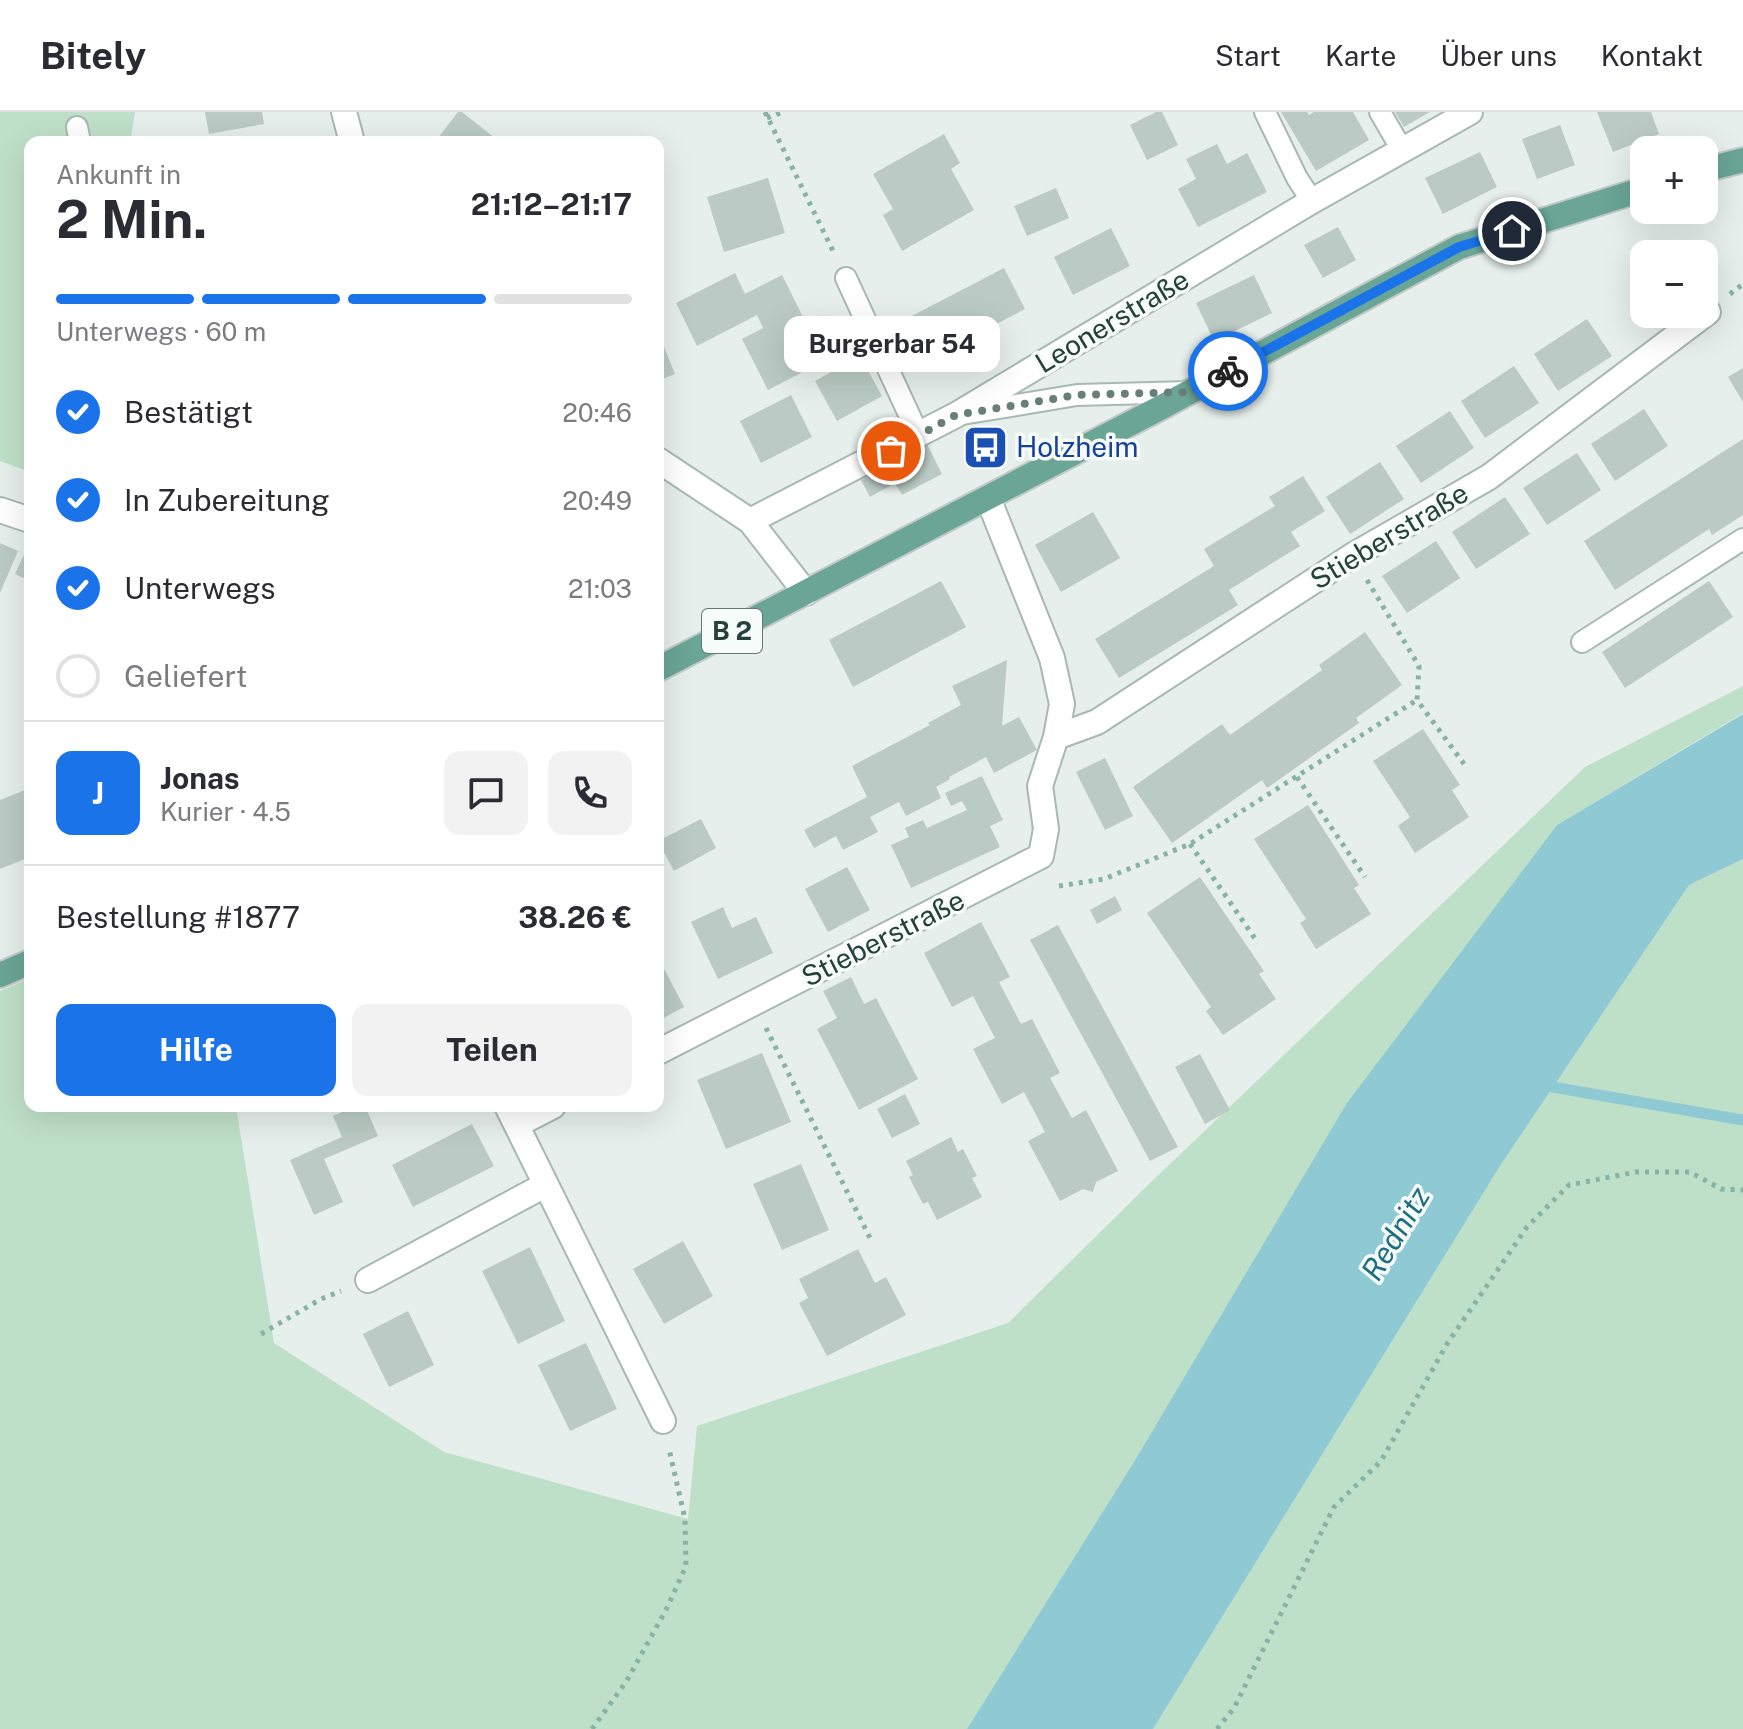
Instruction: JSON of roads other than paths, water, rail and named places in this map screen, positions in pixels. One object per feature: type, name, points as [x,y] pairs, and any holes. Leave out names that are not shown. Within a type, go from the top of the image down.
[{"type":"main road","points":[[1718,166],[1743,160]]},
{"type":"main road","name":"B 2","points":[[664,666],[988,498],[1459,247],[1630,193]]},
{"type":"main road","points":[[0,975],[24,965]]},
{"type":"street","points":[[344,112],[350,136]]},
{"type":"street","name":"Leonerstraße","points":[[750,521],[956,415],[1312,201],[1470,112]]},
{"type":"street","name":"Stieberstraße","points":[[1056,737],[1097,722],[1352,556],[1489,477],[1687,328]]},
{"type":"street","points":[[664,464],[750,521],[806,593]]},
{"type":"street","name":"Stieberstraße","points":[[664,1049],[1041,856],[1046,829],[1040,786],[1056,737],[1062,704],[1052,658],[988,498]]},
{"type":"street","points":[[0,510],[24,518]]},
{"type":"street","points":[[513,1115],[663,1421]]},
{"type":"street","points":[[368,1280],[545,1185]]},
{"type":"lane","points":[[1265,112],[1297,178],[1312,201]]},
{"type":"lane","points":[[1380,112],[1402,150]]},
{"type":"lane","points":[[846,278],[919,436]]},
{"type":"lane","points":[[956,415],[1077,395],[1188,392]]},
{"type":"lane","points":[[1582,642],[1743,539]]},
{"type":"water","name":"Rednitz","points":[[1743,714],[1743,859],[1689,885],[1500,1166],[1153,1729],[967,1729],[1137,1457],[1347,1103],[1557,825]]},
{"type":"waterway","points":[[1541,1085],[1743,1120]]},
{"type":"place","name":"Holzheim","points":[[985,447]]},
{"type":"place","name":"Burgerbar 54","points":[[891,451]]}]
